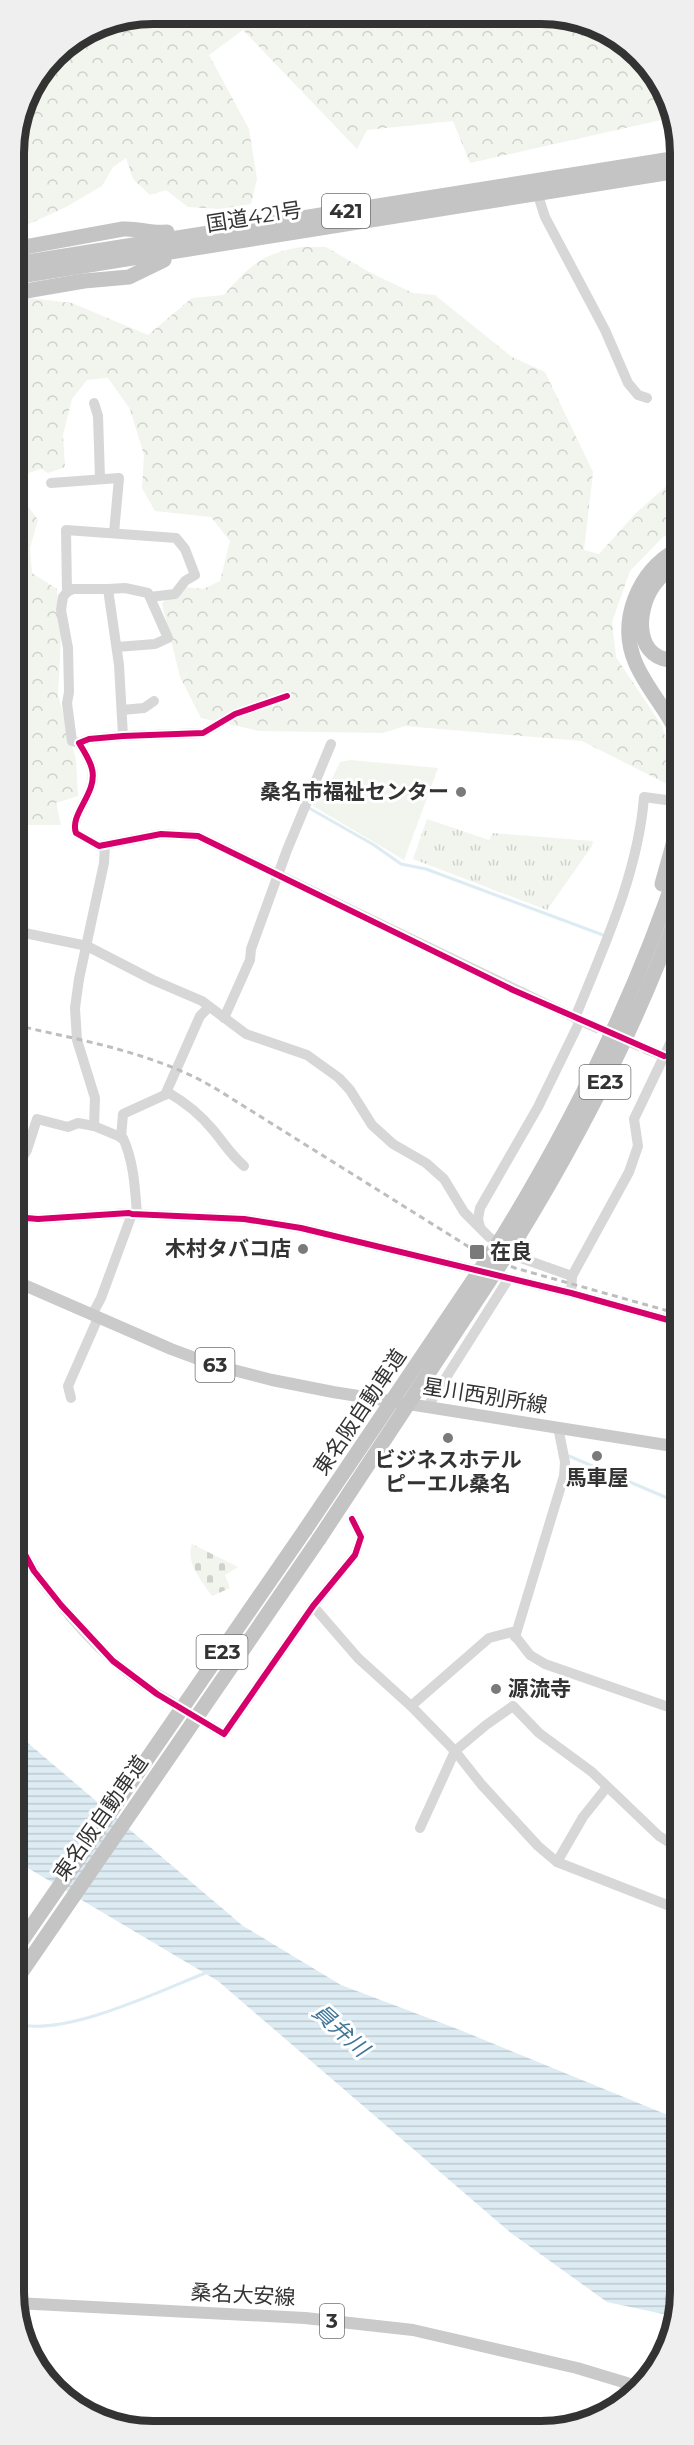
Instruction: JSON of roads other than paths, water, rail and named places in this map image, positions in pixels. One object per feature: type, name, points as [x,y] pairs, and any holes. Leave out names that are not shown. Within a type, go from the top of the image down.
[{"type":"highway","name":"国道421号","points":[[535,188],[670,160]]},
{"type":"highway","name":"国道421号","points":[[24,262],[186,243],[535,188],[670,172]]},
{"type":"highway","points":[[24,247],[123,228],[135,228],[153,234],[177,231],[186,243]]},
{"type":"highway","name":"国道421号","points":[[24,276],[147,262],[186,243]]},
{"type":"highway","points":[[24,291],[84,281],[129,277],[147,262],[137,250],[84,258],[67,256]]},
{"type":"highway","points":[[670,555],[652,569],[639,587],[631,610],[629,630],[635,662],[670,719]]},
{"type":"highway","points":[[670,569],[653,586],[641,618],[644,639],[649,649],[657,656],[670,660]]},
{"type":"highway","points":[[653,959],[670,870]]},
{"type":"highway","name":"東名阪自動車道","points":[[653,959],[670,897]]},
{"type":"highway","name":"東名阪自動車道","points":[[24,1938],[319,1539],[507,1242],[536,1182],[584,1094],[626,1007],[670,926]]},
{"type":"highway","points":[[653,959],[670,933]]},
{"type":"highway","name":"東名阪自動車道","points":[[24,1967],[305,1530],[507,1242]]},
{"type":"main road","name":"星川西別所線","points":[[24,1285],[203,1361],[249,1374],[333,1392],[670,1446]]},
{"type":"main road","name":"桑名大安線","points":[[25,2305],[305,2318],[413,2330],[566,2365],[630,2384]]},
{"type":"street","points":[[535,188],[545,217],[604,330],[628,383],[638,395],[647,398]]},
{"type":"street","points":[[94,403],[98,416],[100,478]]},
{"type":"street","points":[[51,483],[119,478],[114,533]]},
{"type":"street","points":[[67,592],[66,530],[176,538],[185,549],[195,576],[185,581],[175,594],[150,597]]},
{"type":"street","points":[[117,647],[155,644],[168,638],[150,597],[144,591],[73,589],[67,592],[63,597],[61,610],[68,648],[67,703],[72,741],[79,743],[123,736],[203,733],[235,714],[287,696]]},
{"type":"street","points":[[108,589],[117,647],[123,736]]},
{"type":"street","points":[[122,710],[144,708],[154,701]]},
{"type":"street","points":[[79,743],[93,772],[91,789],[74,823],[74,828],[76,833],[93,844],[105,845],[160,834],[198,837],[582,1021]]},
{"type":"street","points":[[224,1018],[250,960],[251,949],[278,875],[331,744]]},
{"type":"street","points":[[481,1227],[478,1219],[480,1208],[538,1107],[582,1021],[642,823],[644,793],[666,800]]},
{"type":"street","points":[[94,1126],[95,1098],[75,1027],[77,988],[104,863],[105,845]]},
{"type":"street","points":[[24,933],[87,946],[153,980],[202,1001],[246,1034],[307,1055],[339,1078],[350,1090],[372,1125],[393,1144],[436,1171],[444,1179],[464,1212],[489,1237],[518,1257],[572,1276]]},
{"type":"street","points":[[165,1095],[200,1016],[209,1007]]},
{"type":"street","points":[[572,1293],[572,1276],[629,1172],[638,1146],[634,1119],[670,1048]]},
{"type":"street","points":[[646,1049],[664,1056]]},
{"type":"street","points":[[121,1138],[123,1114],[169,1093],[194,1109],[215,1131],[230,1154],[244,1166]]},
{"type":"street","points":[[24,1155],[37,1119],[68,1127],[78,1123],[94,1126],[121,1138],[127,1147],[134,1174],[134,1214],[68,1386],[71,1398]]},
{"type":"street","points":[[24,1218],[38,1219],[106,1213],[134,1214],[244,1220],[301,1228],[572,1293],[670,1320]]},
{"type":"street","points":[[428,1406],[509,1278]]},
{"type":"street","points":[[514,1637],[564,1476],[565,1462],[558,1427]]},
{"type":"street","points":[[209,1725],[224,1734],[313,1606],[355,1555],[361,1537],[352,1519]]},
{"type":"street","points":[[24,1553],[34,1571],[61,1605],[113,1661],[157,1694],[172,1702]]},
{"type":"street","points":[[313,1606],[358,1658],[411,1706],[455,1751],[481,1784],[538,1846],[557,1862],[670,1906]]},
{"type":"street","points":[[411,1706],[489,1638],[512,1632],[530,1655],[545,1664],[670,1708]]},
{"type":"street","points":[[420,1828],[455,1751],[513,1706],[539,1733],[592,1772],[658,1836],[670,1844]]},
{"type":"street","points":[[557,1862],[583,1817],[607,1787]]},
{"type":"street","points":[[624,2390],[626,2383]]},
{"type":"water","name":"員弁川","points":[[24,1740],[243,1926],[341,1985],[460,2030],[670,2116],[670,2300],[668,2315],[607,2302],[511,2233],[218,1981],[24,1866]]},
{"type":"waterway","points":[[309,808],[374,845],[401,864],[426,869],[603,935]]},
{"type":"waterway","points":[[569,1456],[670,1499]]},
{"type":"waterway","points":[[24,2025],[60,2024],[86,2018],[139,2000],[208,1972]]},
{"type":"tunnel","points":[[666,800],[670,801]]},
{"type":"tunnel","points":[[590,1025],[646,1049]]},
{"type":"railway","points":[[24,1027],[145,1057],[195,1077],[477,1252],[515,1268],[670,1311]]},
{"type":"place","name":"桑名市福祉センター","points":[[461,792]]},
{"type":"place","name":"木村タバコ店","points":[[303,1249]]},
{"type":"place","name":"在良","points":[[477,1252]]},
{"type":"place","name":"ビジネスホテル ピーエル桑名","points":[[448,1438]]},
{"type":"place","name":"馬車屋","points":[[597,1456]]},
{"type":"place","name":"源流寺","points":[[496,1689]]}]
